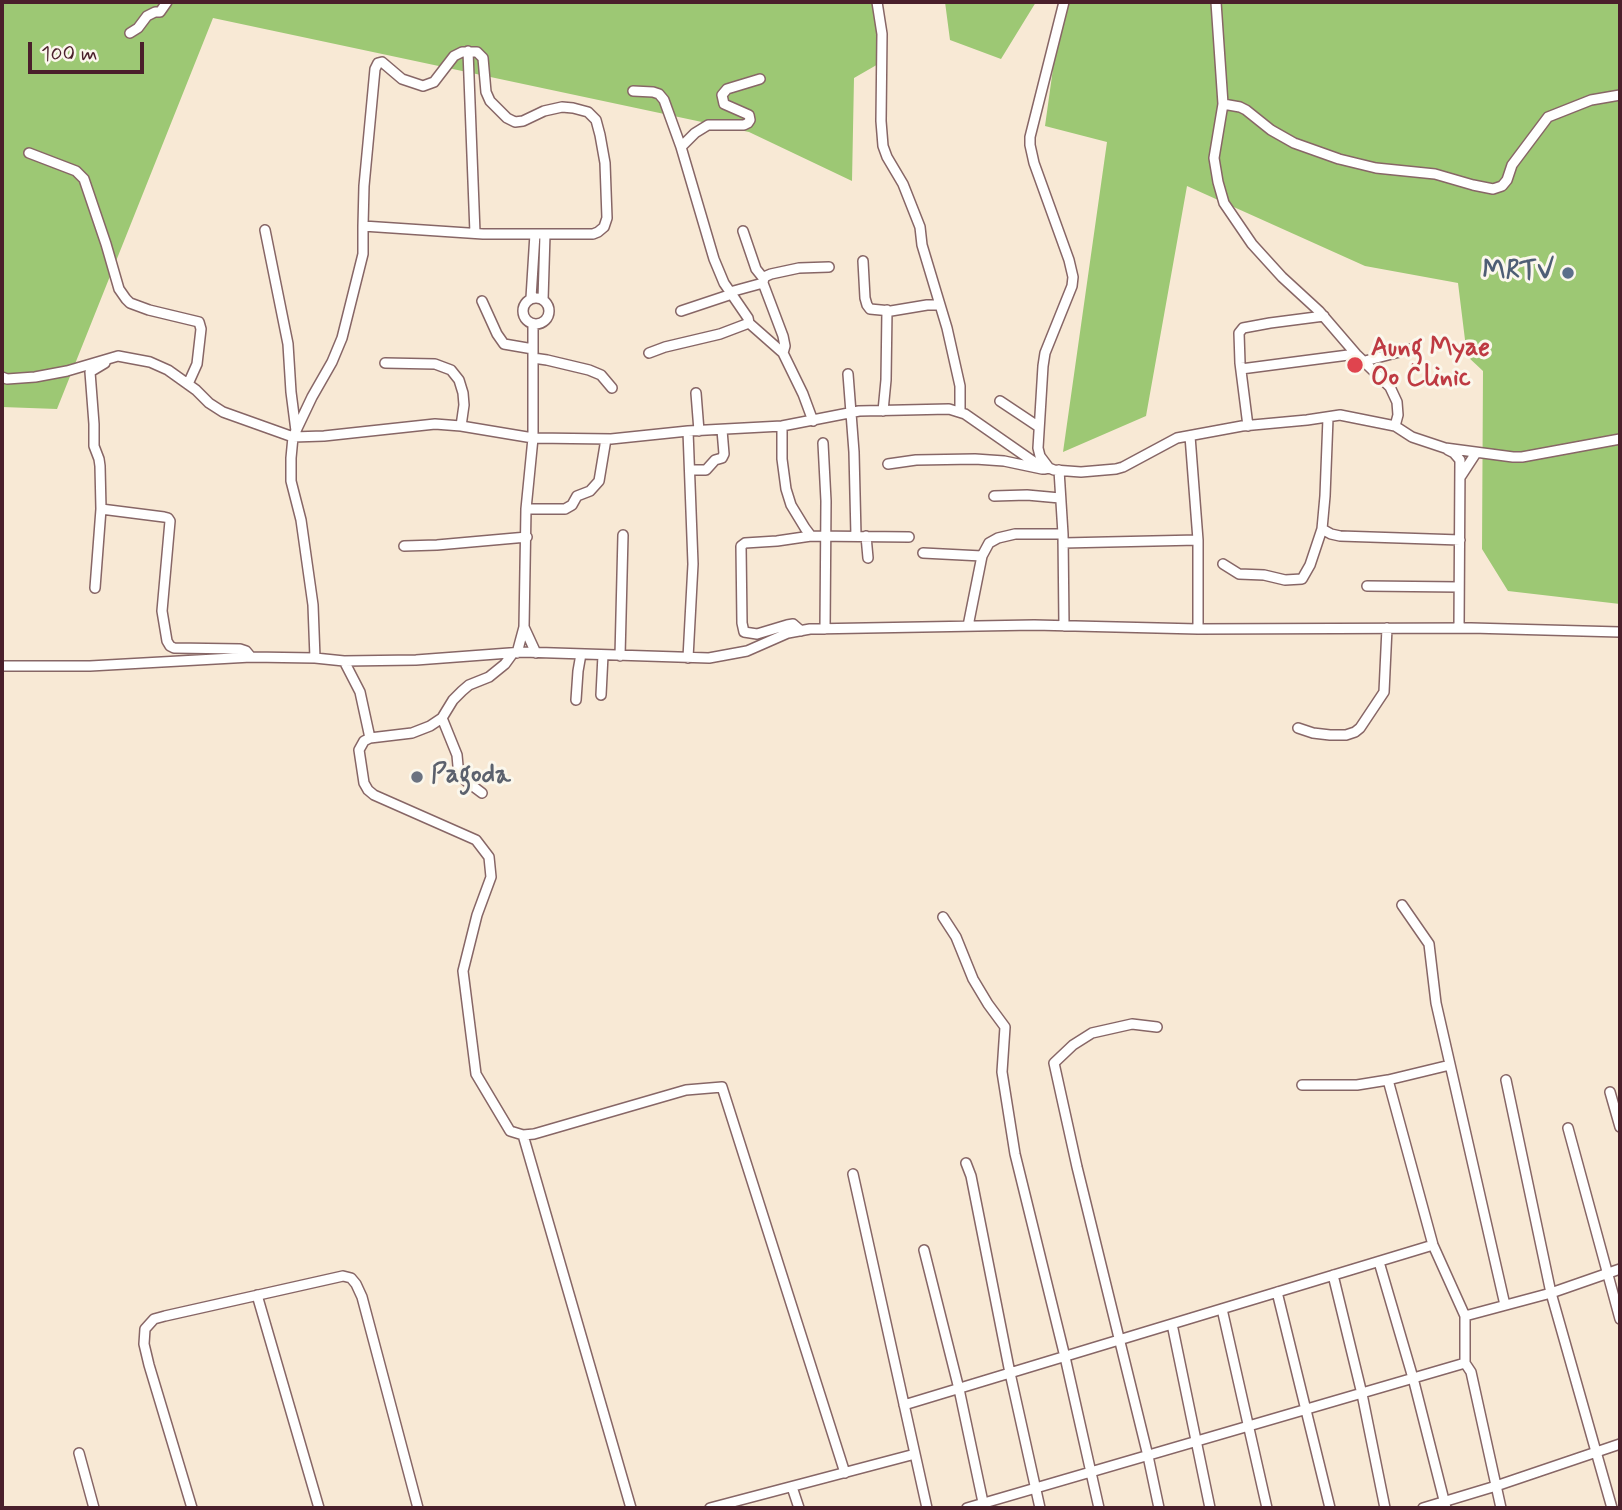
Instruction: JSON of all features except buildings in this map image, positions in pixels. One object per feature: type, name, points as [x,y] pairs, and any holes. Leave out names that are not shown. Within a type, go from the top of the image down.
[{"type":"street","points":[[130,33],[138,29],[147,16],[160,12],[167,2]]},
{"type":"street","points":[[877,2],[882,34],[883,146],[903,184],[920,227],[922,245],[960,386],[960,411]]},
{"type":"street","points":[[1064,2],[1030,137],[1034,163],[1073,277],[1072,286],[1045,352],[1038,448],[1040,456],[1050,469],[1060,498],[1064,626]]},
{"type":"street","points":[[1216,2],[1223,104],[1214,158],[1224,203],[1252,244],[1390,387],[1397,402],[1395,426]]},
{"type":"street","points":[[468,51],[475,233]]},
{"type":"street","points":[[294,434],[342,338],[363,254],[363,226],[375,69],[378,62],[382,62],[402,79],[423,86],[434,82],[454,56],[462,52],[477,52],[483,58],[486,92],[490,101],[507,118],[515,122],[523,121],[544,111],[562,107],[588,112],[596,120],[605,163],[607,218],[604,228],[593,234],[475,233],[363,226]]},
{"type":"street","points":[[681,148],[695,133],[708,125],[748,123],[749,116],[724,104],[722,95],[727,89],[760,79]]},
{"type":"street","points":[[633,91],[653,92],[664,100],[714,259],[724,282],[749,323],[783,353],[813,421]]},
{"type":"street","points":[[1223,104],[1240,107],[1294,143],[1339,159],[1376,168],[1435,174],[1493,189],[1502,186],[1507,180],[1513,165],[1548,117],[1591,100],[1620,95]]},
{"type":"street","points":[[29,153],[76,171],[84,179],[119,289],[130,303],[199,322],[201,329],[197,364],[188,384]]},
{"type":"street","points":[[265,230],[288,344],[294,434],[291,481],[301,520],[313,605],[315,658]]},
{"type":"street","points":[[743,231],[783,336],[786,346],[783,353]]},
{"type":"street","points":[[531,298],[543,300],[549,310],[548,316],[539,324],[528,322],[522,312],[523,306],[531,298],[540,234]]},
{"type":"street","points":[[540,234],[543,300]]},
{"type":"street","points":[[863,261],[867,305],[870,309],[940,305]]},
{"type":"street","points":[[681,311],[764,281],[767,275],[799,268],[829,267]]},
{"type":"street","points":[[482,301],[504,344],[548,360],[589,370],[601,375],[612,388]]},
{"type":"street","points":[[883,411],[887,310]]},
{"type":"street","points":[[1248,426],[1239,333],[1243,328],[1324,316]]},
{"type":"street","points":[[649,354],[749,323]]},
{"type":"street","points":[[533,324],[533,438],[526,509],[524,627],[515,653],[489,677],[469,685],[462,691],[442,718],[430,726],[412,733],[364,741],[359,750],[364,783],[374,795],[476,840],[489,857],[491,877],[477,915],[463,971],[476,1074],[510,1131],[523,1135],[534,1134],[687,1090],[722,1087],[845,1473]]},
{"type":"street","points":[[1365,361],[1410,349]]},
{"type":"street","points":[[1241,369],[1356,354]]},
{"type":"street","points":[[2,377],[35,377],[118,356],[150,362],[168,370],[223,412],[294,434],[324,436],[435,424],[533,438],[606,439],[782,426],[852,413],[949,409],[960,411],[1050,469]]},
{"type":"street","points":[[94,587],[101,509],[100,466],[94,446],[90,372],[118,356]]},
{"type":"street","points":[[385,363],[435,364],[452,370],[463,393],[461,426]]},
{"type":"street","points":[[848,374],[861,536],[868,558]]},
{"type":"street","points":[[688,657],[693,564],[690,470],[696,393]]},
{"type":"street","points":[[1000,401],[1039,427]]},
{"type":"street","points":[[888,464],[916,460],[975,459],[1088,472],[1116,469],[1177,438],[1248,426],[1344,415],[1395,426],[1412,438],[1445,448],[1518,457],[1620,439]]},
{"type":"street","points":[[1223,564],[1239,574],[1264,575],[1285,580],[1302,579],[1310,565],[1322,529],[1328,418]]},
{"type":"street","points":[[782,426],[782,459],[790,505],[811,536]]},
{"type":"street","points":[[690,470],[706,470],[715,460],[722,458],[722,430]]},
{"type":"street","points":[[1190,436],[1198,540],[1199,629]]},
{"type":"street","points":[[526,509],[568,509],[577,496],[590,491],[599,481],[606,439]]},
{"type":"street","points":[[823,443],[825,629]]},
{"type":"street","points":[[1445,448],[1460,460],[1459,628]]},
{"type":"street","points":[[1459,481],[1476,453]]},
{"type":"street","points":[[995,496],[1060,498]]},
{"type":"street","points":[[101,509],[164,517],[170,521],[162,611],[170,646],[240,649],[246,650],[251,657]]},
{"type":"street","points":[[1322,529],[1340,536],[1460,540]]},
{"type":"street","points":[[968,626],[982,556],[989,543],[998,538],[1015,534],[1063,538],[1198,540]]},
{"type":"street","points":[[620,656],[622,535]]},
{"type":"street","points":[[801,631],[793,624],[757,634],[744,632],[741,546],[811,536],[909,537]]},
{"type":"street","points":[[404,546],[527,537]]},
{"type":"street","points":[[923,553],[982,556]]},
{"type":"street","points":[[1367,586],[1460,587]]},
{"type":"street","points":[[2,666],[90,666],[251,657],[344,661],[416,660],[515,653],[709,658],[747,651],[788,634],[825,629],[1064,626],[1199,629],[1459,628],[1620,632]]},
{"type":"street","points":[[524,627],[536,653]]},
{"type":"street","points":[[1298,728],[1314,733],[1346,735],[1360,728],[1384,692],[1387,628]]},
{"type":"street","points":[[576,700],[581,654]]},
{"type":"street","points":[[601,695],[603,655]]},
{"type":"street","points":[[344,661],[360,692],[370,738]]},
{"type":"street","points":[[442,718],[457,755],[461,775],[482,793]]},
{"type":"street","points":[[1402,905],[1429,944],[1436,1003],[1505,1305]]},
{"type":"street","points":[[943,917],[956,937],[973,979],[1005,1027],[1002,1072],[1015,1154],[1099,1508]]},
{"type":"street","points":[[1157,1027],[1132,1024],[1092,1033],[1073,1045],[1054,1063],[1159,1508]]},
{"type":"street","points":[[1301,1085],[1357,1085],[1450,1065]]},
{"type":"street","points":[[1388,1080],[1433,1245],[1465,1316],[1465,1363],[1471,1371],[1501,1508]]},
{"type":"street","points":[[1506,1080],[1551,1293],[1612,1508]]},
{"type":"street","points":[[1610,1092],[1620,1128]]},
{"type":"street","points":[[1568,1128],[1620,1319]]},
{"type":"street","points":[[523,1135],[631,1508]]},
{"type":"street","points":[[966,1163],[971,1176],[1040,1508]]},
{"type":"street","points":[[853,1174],[927,1508]]},
{"type":"street","points":[[904,1405],[1433,1245]]},
{"type":"street","points":[[924,1250],[959,1389],[984,1506]]},
{"type":"street","points":[[1379,1262],[1413,1378],[1445,1505]]},
{"type":"street","points":[[1465,1316],[1551,1293],[1620,1269]]},
{"type":"street","points":[[1333,1275],[1362,1394],[1385,1508]]},
{"type":"street","points":[[192,1508],[149,1365],[144,1343],[145,1329],[154,1319],[343,1276],[351,1278],[362,1297],[418,1508]]},
{"type":"street","points":[[1277,1292],[1330,1508]]},
{"type":"street","points":[[257,1296],[319,1508]]},
{"type":"street","points":[[1223,1309],[1267,1508]]},
{"type":"street","points":[[1172,1324],[1210,1508]]},
{"type":"street","points":[[967,1508],[984,1506],[1465,1363]]},
{"type":"street","points":[[1423,1508],[1445,1505],[1620,1444]]},
{"type":"street","points":[[79,1453],[94,1508]]},
{"type":"street","points":[[710,1508],[915,1454]]},
{"type":"street","points":[[792,1487],[799,1508]]},
{"type":"green space","points":[[2,2],[876,2],[880,63],[854,78],[852,181],[749,132],[213,18],[57,409],[2,407]]},
{"type":"green space","points":[[945,2],[1036,2],[1001,59],[950,40]]},
{"type":"green space","points":[[1053,2],[1620,2],[1620,604],[1508,591],[1482,549],[1483,371],[1467,356],[1458,283],[1365,266],[1187,186],[1146,416],[1063,452],[1107,142],[1045,126],[1062,4]]},
{"type":"place","name":"MRTV","points":[[1568,273]]},
{"type":"place","name":"Aung Myae Oo Clinic","points":[[1355,365]]},
{"type":"place","name":"Pagoda","points":[[417,777]]}]
